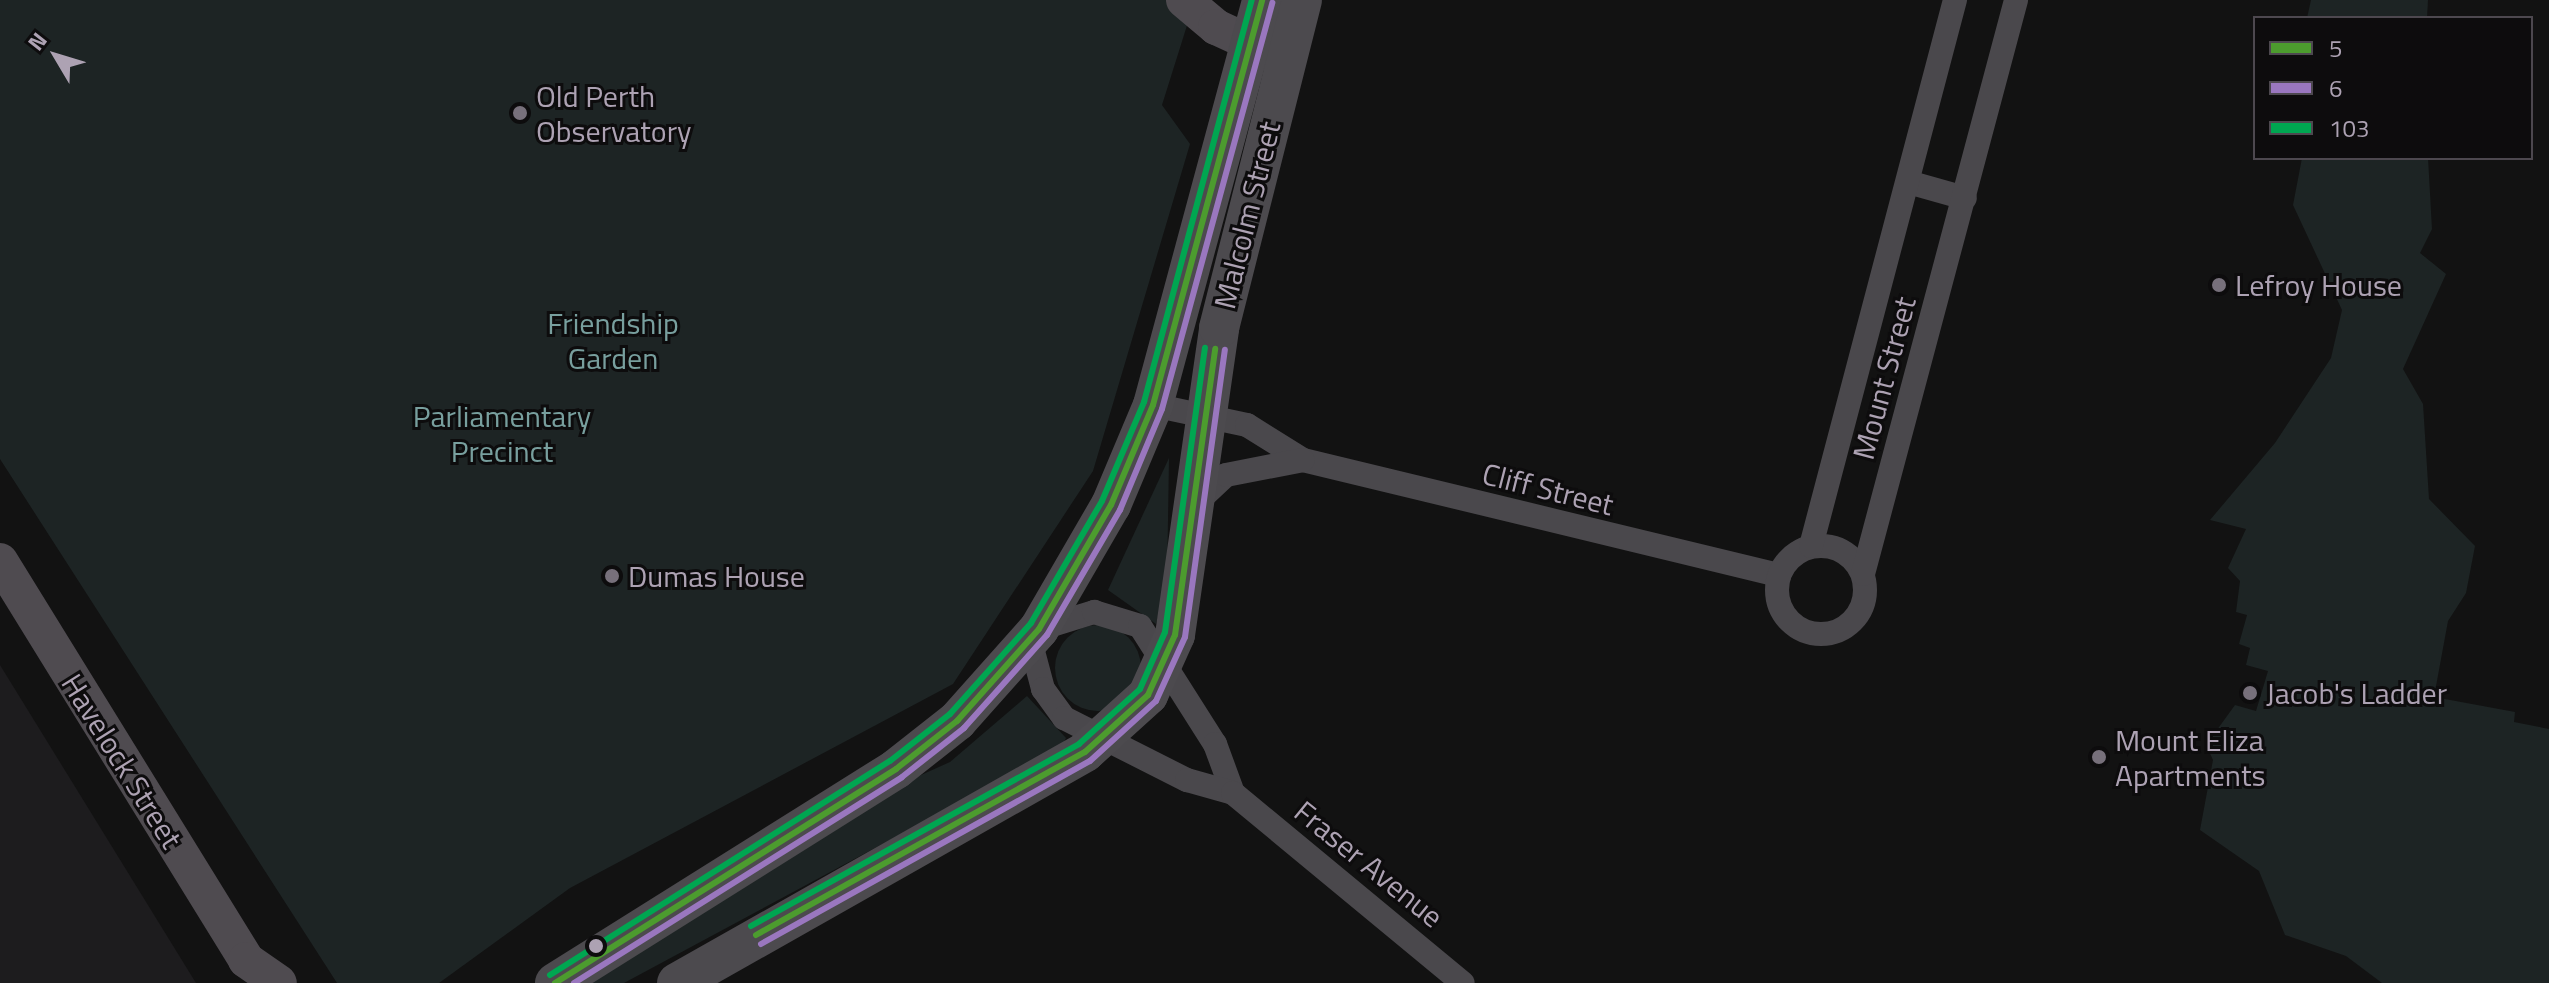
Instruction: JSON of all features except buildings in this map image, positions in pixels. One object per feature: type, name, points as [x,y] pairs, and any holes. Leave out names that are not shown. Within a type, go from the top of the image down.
[{"type":"main road","points":[[1184,0],[1273,18]]},
{"type":"main road","name":"Malcolm Street","points":[[555,983],[896,769],[957,721],[1034,635],[1111,505],[1153,405],[1273,18]]},
{"type":"main road","name":"Malcolm Street","points":[[677,983],[1102,741],[1148,695],[1165,659],[1193,506],[1203,416],[1273,18]]},
{"type":"main road","name":"Havelock Street","points":[[0,561],[246,971],[279,983]]},
{"type":"street","name":"Mount Street","points":[[1811,546],[1955,0]]},
{"type":"street","name":"Mount Street","points":[[1863,574],[2016,0]]},
{"type":"street","points":[[1908,182],[1965,198]]},
{"type":"street","name":"Cliff Street","points":[[1153,405],[1247,425],[1303,460],[1779,575]]},
{"type":"street","name":"Cliff Street","points":[[1193,506],[1226,475],[1303,460]]},
{"type":"street","points":[[1811,546],[1842,551],[1863,574],[1865,593],[1854,618],[1832,633],[1813,634],[1781,613],[1779,575],[1811,546]]},
{"type":"street","name":"Fraser Avenue","points":[[1233,793],[1165,659],[1140,626],[1118,614],[1094,612],[1034,635],[1055,707],[1102,741],[1233,793],[1463,983]]},
{"type":"shaded area","points":[[0,665],[196,983],[0,983]]},
{"type":"green space","name":"Parliamentary Precinct","points":[[0,0],[1195,0],[1162,105],[1190,144],[1093,471],[953,684],[570,888],[439,983],[337,983],[0,459]]},
{"type":"green space","points":[[2311,0],[2428,0],[2427,16],[2307,16]]},
{"type":"green space","points":[[2302,160],[2428,160],[2432,229],[2420,253],[2446,274],[2403,369],[2423,404],[2429,499],[2475,546],[2466,593],[2448,621],[2434,697],[2515,712],[2514,722],[2549,729],[2549,983],[2382,983],[2346,956],[2285,935],[2259,871],[2200,830],[2213,760],[2206,745],[2235,705],[2256,711],[2268,671],[2246,665],[2250,648],[2239,644],[2247,615],[2236,612],[2240,581],[2228,568],[2246,529],[2210,520],[2275,443],[2331,358],[2342,310],[2293,205]]},
{"type":"green space","points":[[1169,458],[1167,582],[1156,624],[1108,590]]},
{"type":"green space","points":[[1098,625],[1122,632],[1134,644],[1141,668],[1134,692],[1122,704],[1098,711],[1074,704],[1062,692],[1055,668],[1062,644],[1074,632]]},
{"type":"green space","points":[[1027,696],[1066,738],[1061,748],[624,983],[583,983],[910,780],[950,762]]},
{"type":"transit line","name":"103","points":[[550,975],[890,761],[950,714],[1031,623],[1102,501],[1144,402],[1252,0]]},
{"type":"transit line","name":"5","points":[[555,983],[896,769],[957,721],[1039,629],[1111,505],[1153,405],[1262,0]]},
{"type":"transit line","name":"6","points":[[574,983],[902,777],[964,728],[1047,635],[1120,510],[1162,409],[1272,3]]},
{"type":"transit line","name":"103","points":[[751,926],[1079,744],[1140,689],[1165,632],[1205,348]]},
{"type":"transit line","name":"5","points":[[756,935],[1085,752],[1148,695],[1175,635],[1215,349]]},
{"type":"transit line","name":"6","points":[[761,944],[1090,761],[1156,701],[1185,637],[1225,350]]},
{"type":"place","name":"Old Perth Observatory","points":[[520,113]]},
{"type":"place","name":"Lefroy House","points":[[2219,285]]},
{"type":"place","name":"Dumas House","points":[[612,576]]},
{"type":"place","name":"Jacob's Ladder","points":[[2250,693]]},
{"type":"place","name":"Mount Eliza Apartments","points":[[2099,757]]},
{"type":"park label","name":"Friendship Garden","points":[[613,340]]}]
